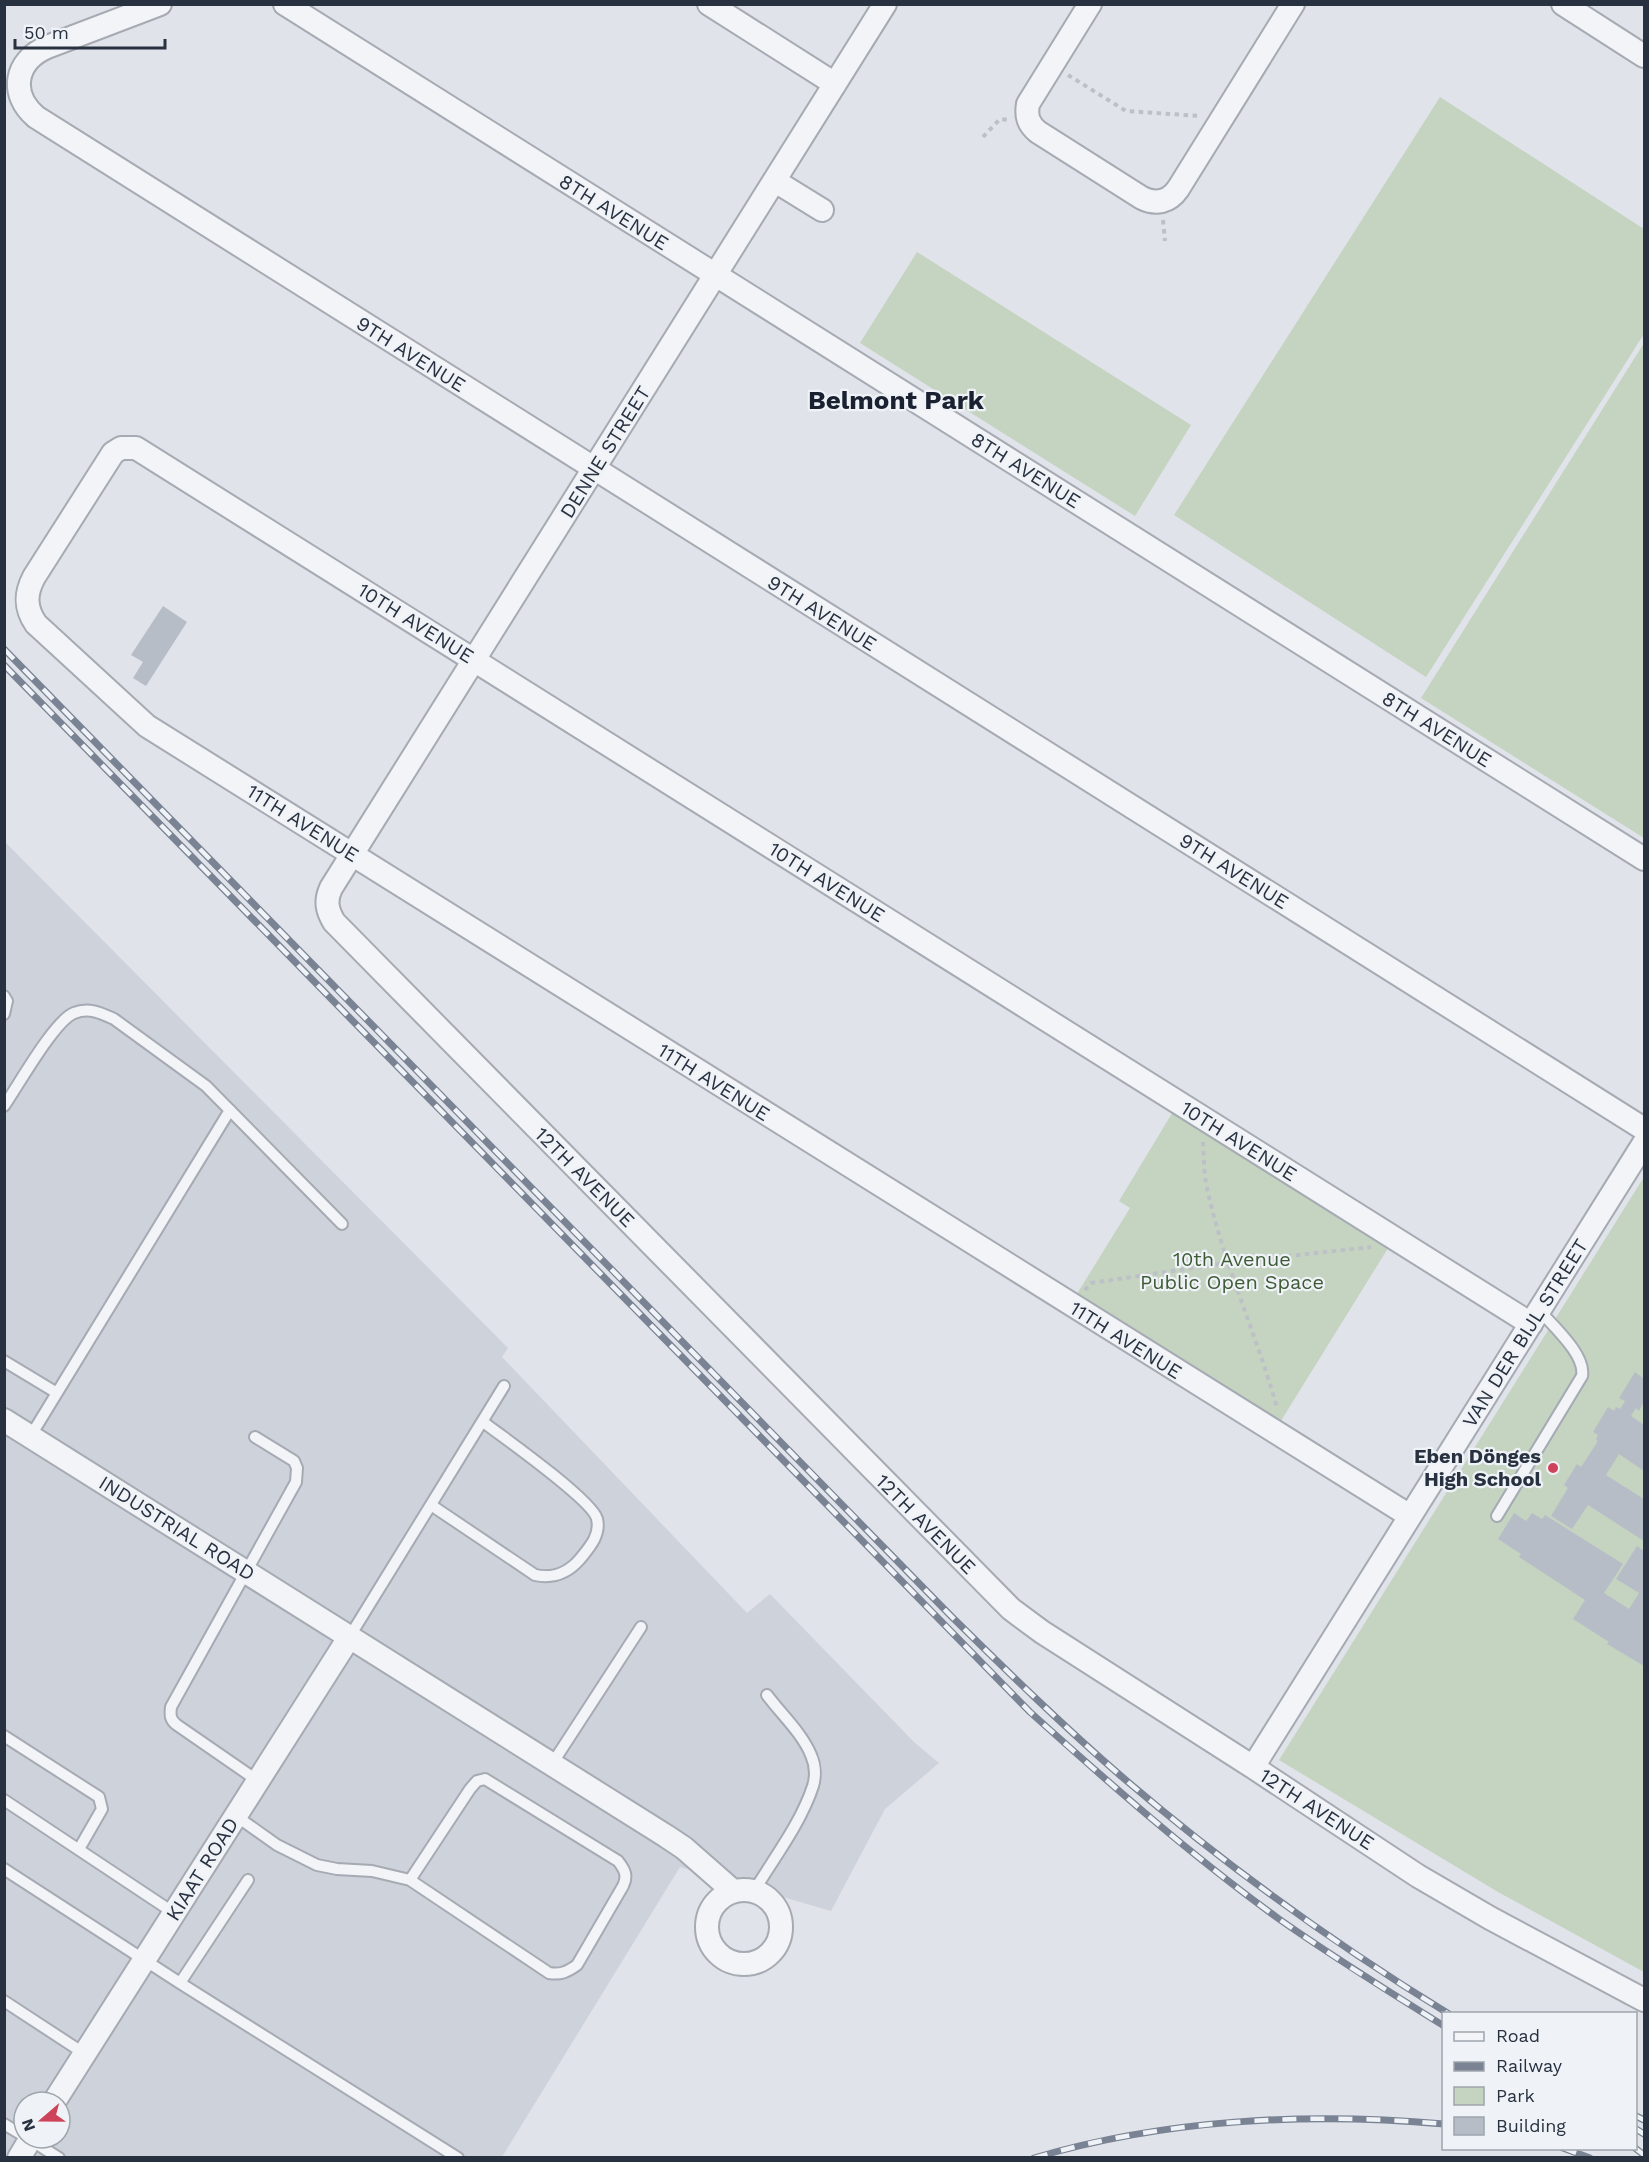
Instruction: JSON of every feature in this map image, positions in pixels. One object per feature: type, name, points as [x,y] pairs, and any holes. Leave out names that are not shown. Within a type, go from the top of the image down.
[{"type":"street","name":"9TH AVENUE","points":[[160,4],[38,51],[25,64],[19,81],[22,101],[36,117],[1644,1129]]},
{"type":"street","name":"8TH AVENUE","points":[[285,4],[1644,860]]},
{"type":"street","points":[[709,4],[835,84]]},
{"type":"street","name":"DENNE STREET","points":[[327,901],[332,888],[352,855],[885,4]]},
{"type":"street","points":[[1090,4],[1028,104],[1029,121],[1032,128],[1142,198],[1155,202],[1169,199],[1174,195],[1293,4]]},
{"type":"street","points":[[1563,4],[1644,56]]},
{"type":"street","points":[[775,181],[822,210]]},
{"type":"street","name":"11TH AVENUE","points":[[121,448],[113,453],[29,585],[27,604],[36,624],[147,726],[1410,1516]]},
{"type":"street","name":"10TH AVENUE","points":[[121,448],[136,448],[1393,1238],[1535,1317]]},
{"type":"street","name":"12TH AVENUE","points":[[327,901],[330,916],[334,922],[998,1597],[1042,1632],[1418,1876],[1644,2000]]},
{"type":"street","name":"VAN DER BIJL STREET","points":[[1253,1767],[1644,1143]]},
{"type":"street","name":"INDUSTRIAL ROAD","points":[[4,1420],[666,1836],[744,1891]]},
{"type":"street","name":"KIAAT ROAD","points":[[62,2090],[350,1636]]},
{"type":"lane","points":[[4,996],[7,1001],[4,1014]]},
{"type":"lane","points":[[4,1106],[54,1031],[66,1017],[75,1012],[89,1010],[101,1012],[190,1073],[230,1110],[342,1224]]},
{"type":"lane","points":[[30,1437],[230,1110]]},
{"type":"lane","points":[[1497,1516],[1582,1376],[1583,1370],[1578,1356],[1535,1317]]},
{"type":"lane","points":[[4,1361],[57,1393]]},
{"type":"lane","points":[[350,1636],[504,1386]]},
{"type":"lane","points":[[431,1505],[536,1575],[546,1577],[558,1575],[572,1569],[591,1546],[597,1535],[598,1526],[597,1516],[590,1506],[483,1422]]},
{"type":"lane","points":[[255,1437],[294,1461],[296,1482],[171,1707],[170,1714],[173,1722],[258,1781]]},
{"type":"lane","points":[[552,1764],[641,1627]]},
{"type":"lane","points":[[744,1891],[799,1817],[814,1785],[815,1771],[811,1755],[804,1742],[767,1695]]},
{"type":"lane","points":[[4,1736],[99,1797],[102,1809],[79,1850]]},
{"type":"lane","points":[[236,1816],[285,1850],[317,1865],[337,1869],[372,1871],[410,1880],[549,1973],[559,1974],[577,1965],[626,1880],[626,1873],[618,1861],[486,1779],[477,1781],[470,1789],[410,1880]]},
{"type":"lane","points":[[4,1800],[174,1913]]},
{"type":"lane","points":[[4,1869],[180,1983],[458,2157]]},
{"type":"lane","points":[[180,1983],[248,1880]]},
{"type":"lane","points":[[4,2001],[85,2054]]},
{"type":"lane","points":[[44,2150],[59,2157]]},
{"type":"path","points":[[1052,65],[1126,111],[1221,117]]},
{"type":"path","points":[[983,137],[1000,119],[1029,121]]},
{"type":"path","points":[[1207,1121],[1202,1132],[1208,1194],[1227,1263],[1267,1373],[1279,1414],[1273,1432]]},
{"type":"path","points":[[1074,1307],[1091,1283],[1227,1263],[1383,1246],[1393,1238]]},
{"type":"shaded area","points":[[4,841],[508,1348],[502,1357],[747,1613],[770,1594],[915,1743],[939,1763],[885,1809],[831,1911],[680,1867],[502,2157],[5,2157]]},
{"type":"green space","points":[[1440,97],[1644,229],[1644,334],[1426,677],[1174,515]]},
{"type":"green space","points":[[917,252],[1191,425],[1135,516],[860,343]]},
{"type":"green space","points":[[1644,343],[1644,838],[1421,698]]},
{"type":"green space","name":"10th Avenue Public Open Space","points":[[1174,1110],[1390,1245],[1279,1424],[1075,1297],[1130,1208],[1119,1201]]},
{"type":"green space","name":"Eben Dönges High School","points":[[1644,1177],[1644,1972],[1498,1892],[1279,1760]]},
{"type":"building","points":[[163,606],[187,622],[146,686],[133,678],[143,662],[131,655]]},
{"type":"building","points":[[1635,1372],[1644,1379],[1644,1402],[1639,1411],[1636,1408],[1631,1416],[1644,1425],[1644,1471],[1619,1454],[1606,1475],[1644,1499],[1644,1541],[1588,1505],[1572,1529],[1551,1516],[1568,1488],[1564,1485],[1577,1464],[1581,1467],[1598,1441],[1596,1440],[1598,1435],[1593,1432],[1608,1407],[1614,1411],[1616,1407],[1620,1409],[1625,1401],[1619,1398]]},
{"type":"building","points":[[1514,1513],[1526,1521],[1532,1513],[1542,1519],[1545,1515],[1623,1564],[1604,1593],[1629,1609],[1639,1593],[1616,1579],[1637,1546],[1644,1551],[1644,1666],[1607,1644],[1609,1642],[1573,1619],[1585,1600],[1519,1557],[1521,1554],[1498,1539]]},
{"type":"railway","points":[[4,649],[952,1617],[1035,1698],[1121,1776],[1239,1871],[1321,1931],[1446,2012]]},
{"type":"railway","points":[[4,665],[1030,1712],[1152,1819],[1247,1895],[1320,1947],[1442,2025]]},
{"type":"railway","points":[[1637,2116],[1644,2120]]},
{"type":"railway","points":[[1034,2158],[1134,2135],[1238,2122],[1341,2119],[1442,2124]]},
{"type":"railway","points":[[1637,2130],[1644,2134]]},
{"type":"railway","points":[[1568,2150],[1590,2158]]},
{"type":"railway","points":[[1637,2150],[1644,2155]]},
{"type":"place","name":"Eben Dönges High School","points":[[1553,1468]]},
{"type":"district","name":"Belmont Park","points":[[896,400]]}]
